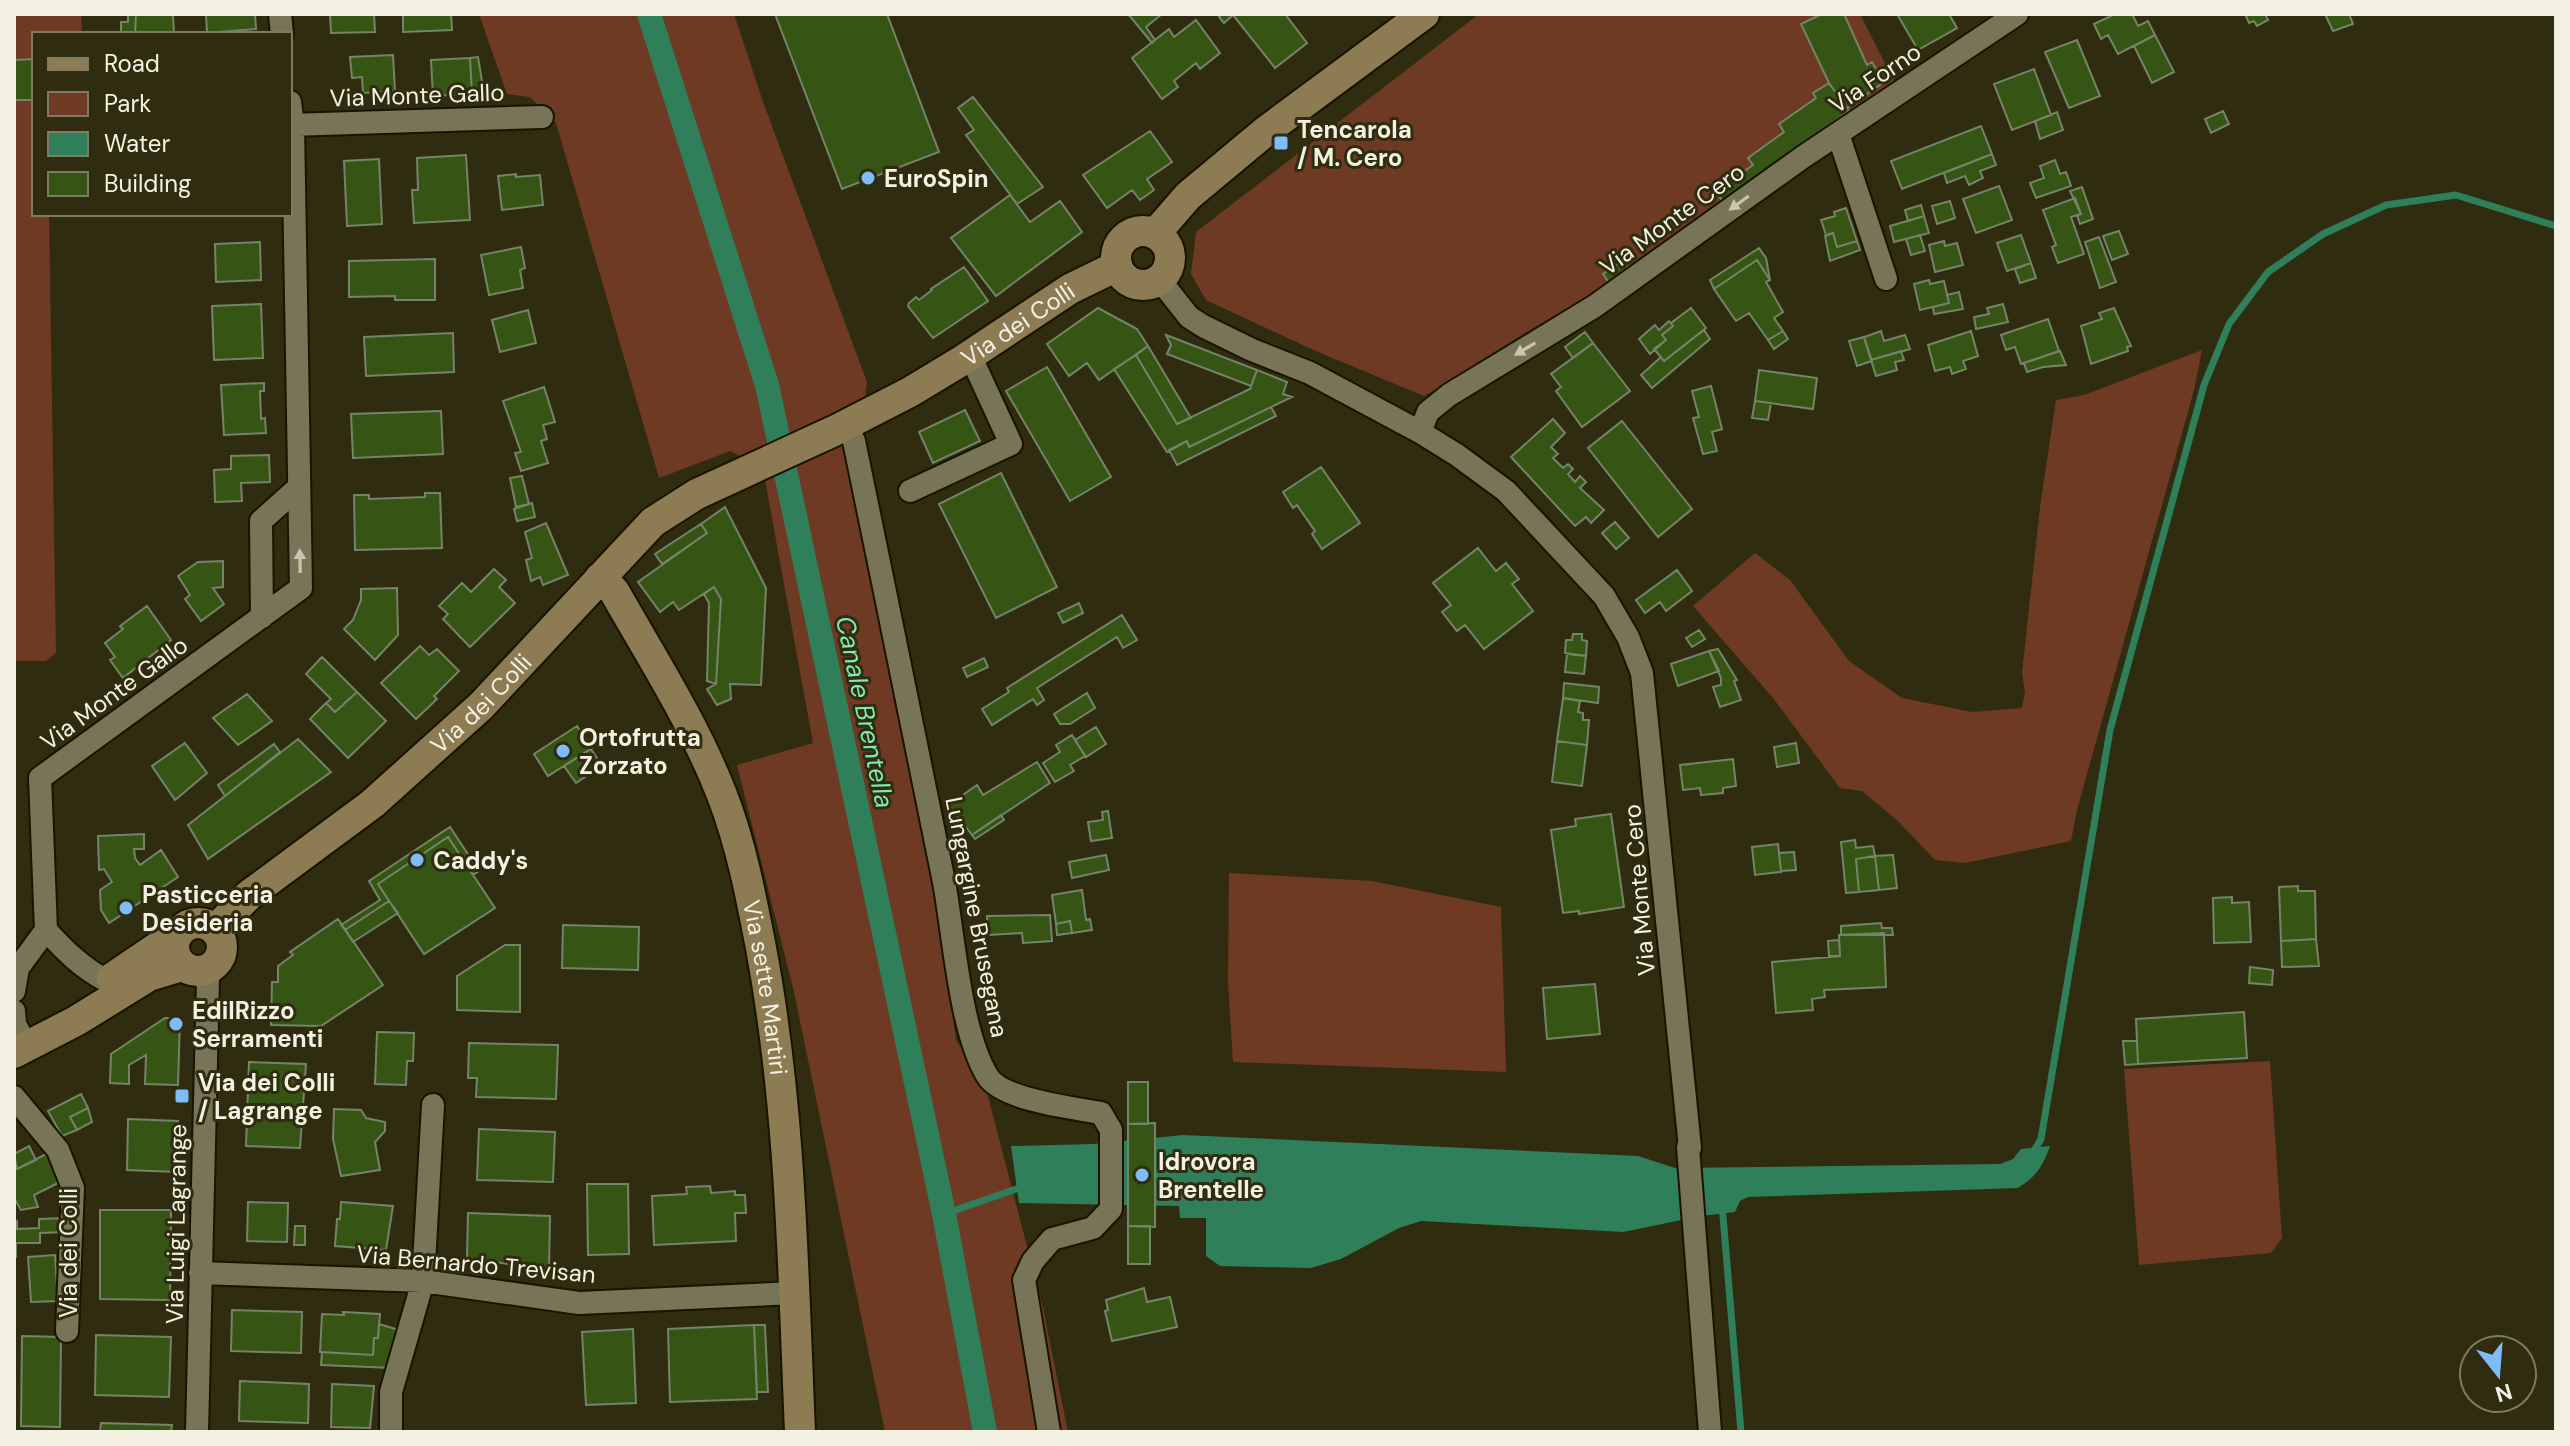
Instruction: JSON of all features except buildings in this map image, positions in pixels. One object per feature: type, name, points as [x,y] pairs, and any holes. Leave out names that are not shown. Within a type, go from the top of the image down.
[{"type":"main road","points":[[1155,234],[1188,196],[1266,131],[1424,14]]},
{"type":"main road","points":[[1134,232],[1155,234],[1165,243],[1169,256],[1167,269],[1159,279],[1143,285],[1134,284],[1121,274],[1116,253],[1125,238],[1134,232]]},
{"type":"main road","name":"Via dei Colli","points":[[215,930],[249,895],[372,804],[481,706],[653,522],[697,494],[910,392],[1070,289],[1117,266]]},
{"type":"main road","name":"Via sette Martiri","points":[[600,578],[614,591],[692,728],[722,795],[754,913],[778,1056],[788,1163],[800,1432]]},
{"type":"main road","points":[[202,923],[215,930],[222,945],[218,960],[149,976],[76,1021],[24,1046],[66,1008],[188,925],[202,923]]},
{"type":"main road","points":[[177,934],[173,946],[175,957],[194,968]]},
{"type":"street","name":"Via Forno","points":[[1803,157],[2017,14]]},
{"type":"street","name":"Via Monte Gallo","points":[[292,125],[542,117]]},
{"type":"street","points":[[1838,134],[1886,279]]},
{"type":"street","name":"Via Monte Cero","points":[[1420,432],[1428,412],[1449,395],[1595,306],[1803,157]]},
{"type":"street","name":"Via Monte Gallo","points":[[46,930],[40,778],[301,588],[292,170]]},
{"type":"street","name":"Via Monte Cero","points":[[1159,279],[1189,317],[1203,326],[1310,373],[1420,432],[1506,491],[1604,596],[1628,637],[1642,673],[1654,777],[1690,1148],[1710,1432]]},
{"type":"street","points":[[910,491],[1011,444],[970,355]]},
{"type":"street","name":"Lungargine Brusegana","points":[[840,428],[854,441],[944,886],[970,1033],[989,1079],[1019,1097],[1101,1113],[1111,1130],[1111,1209],[1093,1228],[1052,1239],[1033,1261],[1024,1280],[1049,1432]]},
{"type":"street","points":[[262,617],[261,521],[299,487]]},
{"type":"street","points":[[14,991],[18,968],[46,930],[65,952],[91,973],[107,981]]},
{"type":"street","name":"Via Luigi Lagrange","points":[[194,968],[200,1273],[197,1432]]},
{"type":"street","points":[[14,1011],[15,1024],[24,1046]]},
{"type":"street","name":"Via dei Colli","points":[[14,1097],[58,1150],[73,1188],[67,1331]]},
{"type":"street","points":[[391,1432],[391,1392],[423,1281],[433,1105]]},
{"type":"street","name":"Via Bernardo Trevisan","points":[[200,1273],[423,1281],[579,1303],[794,1293]]},
{"type":"green space","points":[[14,14],[81,14],[82,32],[32,32],[32,216],[49,216],[56,653],[46,661],[14,661]]},
{"type":"green space","points":[[479,14],[734,14],[762,99],[867,382],[861,423],[900,715],[937,908],[956,1040],[984,1081],[1043,1308],[1068,1432],[885,1432],[794,992],[737,765],[813,743],[763,469],[730,451],[659,478],[556,123],[530,97],[507,94]]},
{"type":"green space","points":[[1479,14],[1860,14],[1897,87],[1553,323],[1424,396],[1318,352],[1206,300],[1191,274],[1196,232]]},
{"type":"green space","points":[[2202,350],[2194,390],[2071,841],[1965,863],[1935,860],[1898,821],[1862,791],[1840,788],[1773,698],[1693,606],[1755,553],[1790,580],[1849,661],[1902,698],[1972,712],[2022,708],[2025,692],[2022,673],[2040,507],[2056,400],[2084,395]]},
{"type":"green space","points":[[1229,873],[1372,881],[1501,907],[1506,1072],[1233,1062],[1228,981]]},
{"type":"green space","points":[[2270,1061],[2282,1238],[2271,1253],[2139,1265],[2124,1069]]},
{"type":"water","points":[[1183,1135],[1638,1156],[1675,1168],[2000,1164],[2013,1159],[2021,1149],[2050,1146],[2038,1170],[2018,1188],[1748,1197],[1740,1201],[1735,1212],[1623,1232],[1421,1221],[1399,1228],[1341,1259],[1311,1268],[1220,1266],[1206,1256],[1206,1218],[1180,1218],[1179,1206],[1019,1203],[1011,1146],[1093,1144]]},
{"type":"waterway","name":"Canale Brentella","points":[[649,14],[767,385],[944,1214],[985,1432]]},
{"type":"waterway","points":[[2032,1154],[2041,1139],[2110,730],[2204,385],[2229,324],[2268,272],[2323,234],[2386,205],[2456,195],[2556,226]]},
{"type":"waterway","points":[[944,1214],[1025,1186]]},
{"type":"waterway","points":[[1722,1204],[1741,1432]]},
{"type":"place","name":"Tencarola / M. Cero","points":[[1281,143]]},
{"type":"place","name":"EuroSpin","points":[[868,178]]},
{"type":"place","name":"Ortofrutta Zorzato","points":[[563,751]]},
{"type":"place","name":"Caddy's","points":[[417,860]]},
{"type":"place","name":"Pasticceria Desideria","points":[[126,908]]},
{"type":"place","name":"EdilRizzo Serramenti","points":[[176,1024]]},
{"type":"place","name":"Via dei Colli / Lagrange","points":[[182,1096]]},
{"type":"place","name":"Idrovora Brentelle","points":[[1142,1175]]}]
